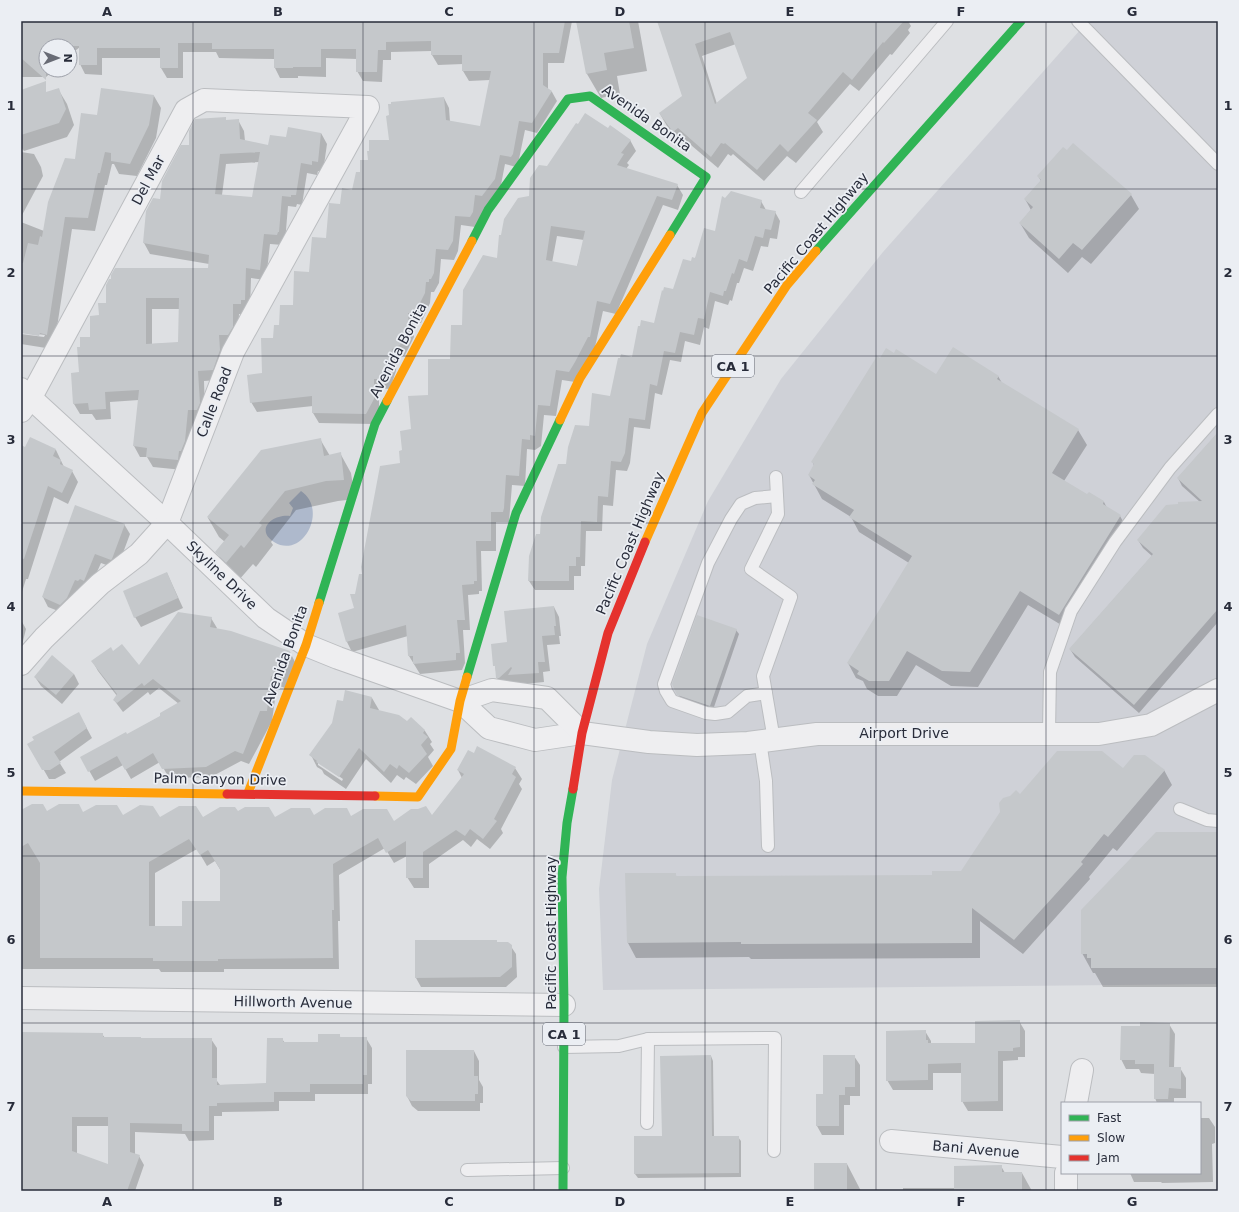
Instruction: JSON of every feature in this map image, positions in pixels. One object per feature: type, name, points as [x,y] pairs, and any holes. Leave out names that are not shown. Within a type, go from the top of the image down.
[{"type":"main road","name":"Pacific Coast Highway","points":[[563,1191],[564,1005],[562,877],[567,822],[582,733],[608,633],[656,516],[702,413],[787,285],[1021,21]]},
{"type":"main road","name":"Avenida Bonita","points":[[248,793],[306,645],[375,424],[488,210],[568,99],[590,96],[706,177],[580,378],[516,513],[460,701]]},
{"type":"main road","name":"Palm Canyon Drive","points":[[21,791],[248,793],[418,797],[451,749],[460,701]]},
{"type":"street","name":"Del Mar","points":[[24,399],[186,110],[204,100],[368,108]]},
{"type":"street","name":"Calle Road","points":[[21,664],[44,638],[100,584],[139,554],[167,523],[233,352],[368,108]]},
{"type":"street","name":"Skyline Drive","points":[[24,399],[167,523],[266,618],[306,645],[338,658],[460,701],[489,728],[535,740],[582,733]]},
{"type":"street","points":[[460,701],[492,690],[547,698],[582,733]]},
{"type":"street","name":"Airport Drive","points":[[582,733],[649,742],[697,745],[767,740],[817,734],[1099,734],[1151,725],[1218,690]]},
{"type":"street","name":"Hillworth Avenue","points":[[21,998],[564,1005]]},
{"type":"street","points":[[1076,1102],[1082,1070]]},
{"type":"street","name":"Bani Avenue","points":[[891,1141],[1061,1157]]},
{"type":"street","points":[[1066,1174],[1066,1191]]},
{"type":"lane","points":[[801,192],[947,21]]},
{"type":"lane","points":[[1078,21],[1218,164]]},
{"type":"lane","points":[[1049,733],[1050,672],[1071,611],[1115,542],[1170,468],[1218,414]]},
{"type":"lane","points":[[768,846],[766,693],[763,676],[790,598],[751,569],[778,514],[776,477]]},
{"type":"lane","points":[[766,693],[747,696],[728,712],[715,714],[706,713],[672,701],[664,684],[708,563],[731,519],[741,504],[755,498],[777,496]]},
{"type":"lane","points":[[1180,808],[1207,820],[1218,821]]},
{"type":"lane","points":[[564,1047],[619,1046],[648,1039],[775,1038],[774,1151]]},
{"type":"lane","points":[[647,1123],[648,1039]]},
{"type":"lane","points":[[467,1170],[563,1168]]},
{"type":"shaded area","points":[[1088,21],[1218,21],[1218,984],[603,990],[599,889],[612,780],[647,644],[708,501],[781,379],[883,252]]},
{"type":"water","points":[[301,491],[309,499],[313,510],[312,520],[308,530],[302,539],[294,544],[284,546],[274,542],[266,533],[268,524],[277,518],[290,516],[293,508],[289,503]]},
{"type":"building","points":[[21,21],[565,21],[559,53],[543,53],[543,85],[552,91],[532,123],[519,121],[513,154],[511,157],[500,155],[495,179],[482,196],[475,195],[473,212],[470,217],[455,216],[453,241],[448,250],[436,249],[434,273],[431,279],[429,279],[429,282],[426,282],[425,293],[415,313],[408,313],[409,327],[400,345],[392,349],[391,361],[384,379],[374,379],[374,399],[366,414],[312,413],[312,396],[250,403],[247,375],[262,373],[261,338],[273,338],[274,325],[279,325],[280,305],[293,305],[294,271],[309,272],[312,237],[326,238],[329,203],[340,204],[342,188],[352,190],[356,172],[360,172],[360,160],[368,160],[367,151],[369,151],[369,140],[389,140],[386,116],[389,115],[388,104],[391,104],[391,102],[444,97],[446,120],[480,126],[491,71],[462,71],[462,55],[431,55],[431,41],[386,42],[386,50],[378,50],[377,72],[356,72],[356,49],[321,49],[321,67],[274,68],[274,49],[212,49],[212,43],[178,43],[178,68],[160,68],[160,48],[97,48],[97,65],[79,65],[78,38],[38,38],[38,73],[21,58]]},
{"type":"building","points":[[576,21],[629,21],[634,48],[604,53],[607,70],[586,74]]},
{"type":"building","points":[[657,21],[904,21],[884,43],[883,42],[852,80],[843,72],[808,113],[817,120],[788,152],[780,144],[757,170],[725,143],[721,143],[711,157],[678,128],[673,132],[659,113],[682,96]],"holes":[[[730,32],[747,78],[715,104],[695,44]]]},
{"type":"building","points":[[46,81],[46,92],[59,88],[66,109],[59,123],[21,135],[21,90]]},
{"type":"building","points":[[101,88],[154,95],[149,125],[130,164],[111,161],[111,153],[105,152],[100,173],[98,173],[88,218],[65,217],[47,335],[40,333],[39,336],[21,333],[21,263],[23,263],[28,243],[38,245],[40,236],[42,237],[48,202],[65,158],[75,159],[81,113],[97,115]]},
{"type":"building","points":[[585,113],[608,128],[610,125],[631,140],[621,153],[624,154],[617,165],[678,184],[672,200],[657,196],[610,304],[597,301],[590,337],[588,337],[569,372],[556,370],[550,406],[538,405],[535,436],[530,435],[530,440],[522,439],[519,476],[506,475],[503,512],[491,512],[491,541],[476,541],[477,581],[474,581],[474,584],[462,585],[465,620],[457,620],[460,653],[456,653],[456,660],[413,664],[413,656],[408,656],[406,625],[346,642],[338,613],[354,608],[350,594],[355,594],[359,574],[362,574],[361,567],[380,466],[400,463],[399,451],[402,450],[400,431],[411,429],[408,396],[428,395],[428,359],[450,359],[451,325],[462,325],[463,290],[483,255],[497,258],[499,235],[501,235],[504,219],[518,198],[529,196],[530,178],[539,165],[547,166],[576,123],[578,124]],"holes":[[[551,226],[585,231],[577,266],[546,260]]]},
{"type":"building","points":[[226,117],[226,120],[239,119],[240,139],[268,145],[270,135],[286,137],[288,127],[321,133],[318,162],[312,161],[312,165],[301,163],[296,195],[291,195],[291,197],[282,196],[279,232],[277,235],[264,234],[260,270],[246,268],[245,300],[241,300],[241,304],[233,304],[233,327],[228,335],[219,335],[220,350],[213,370],[198,371],[200,403],[197,410],[188,410],[185,441],[181,451],[179,451],[178,460],[146,457],[147,448],[133,446],[139,390],[105,392],[106,409],[89,410],[88,403],[73,404],[71,373],[79,372],[77,347],[80,347],[80,337],[90,337],[90,316],[99,315],[98,303],[106,303],[106,285],[109,279],[111,279],[111,275],[115,268],[208,268],[209,255],[143,243],[146,211],[153,198],[160,199],[162,181],[181,145],[189,145],[189,131],[195,119]],"holes":[[[260,152],[252,197],[215,194],[220,154]],[[146,298],[179,298],[178,342],[146,344]]]},
{"type":"building","points":[[1073,143],[1132,194],[1082,250],[1073,243],[1059,259],[1019,223],[1033,207],[1024,199],[1041,180],[1037,176],[1063,147],[1067,150]]},
{"type":"building","points":[[731,191],[762,200],[760,208],[776,211],[771,230],[765,229],[763,238],[755,236],[747,262],[739,259],[734,274],[732,273],[723,296],[710,292],[704,319],[698,318],[694,335],[680,332],[675,353],[664,351],[657,386],[650,384],[645,420],[629,418],[625,453],[621,462],[611,461],[608,497],[598,496],[597,522],[581,521],[580,557],[576,557],[576,566],[569,566],[569,581],[528,581],[529,556],[536,534],[540,534],[541,517],[558,464],[566,464],[568,447],[575,425],[589,426],[592,393],[610,396],[618,358],[620,358],[621,354],[632,357],[638,326],[640,326],[641,320],[654,323],[662,290],[663,291],[664,287],[673,289],[683,259],[691,261],[692,257],[695,258],[704,228],[715,231],[722,196],[725,198]]},
{"type":"building","points":[[953,347],[999,376],[997,379],[1079,429],[1052,473],[1087,494],[1089,492],[1104,501],[1103,504],[1121,515],[1059,615],[1020,591],[970,672],[942,671],[907,651],[889,681],[869,681],[857,674],[859,671],[847,663],[912,556],[849,517],[854,510],[812,484],[815,480],[808,475],[814,464],[811,462],[877,356],[880,358],[886,348],[894,353],[896,349],[936,374]]},
{"type":"building","points":[[1218,432],[1218,609],[1134,705],[1069,649],[1153,554],[1137,540],[1166,505],[1178,504],[1178,502],[1202,501],[1177,478]]},
{"type":"building","points":[[30,437],[56,449],[53,456],[61,460],[60,464],[73,470],[62,493],[48,486],[24,559],[21,558],[21,445],[25,447]]},
{"type":"building","points":[[321,438],[324,456],[341,452],[344,480],[326,481],[285,491],[259,523],[262,525],[244,548],[241,545],[226,563],[215,552],[229,535],[207,517],[261,450]]},
{"type":"building","points":[[75,505],[125,524],[112,559],[111,560],[95,554],[84,581],[80,579],[78,581],[75,580],[67,598],[60,605],[42,597]]},
{"type":"building","points":[[167,572],[178,598],[134,618],[123,591]]},
{"type":"building","points":[[554,606],[556,626],[554,626],[555,635],[542,636],[545,662],[538,662],[539,673],[508,675],[512,668],[511,667],[499,678],[496,678],[495,666],[493,666],[491,644],[507,642],[504,611]]},
{"type":"building","points":[[178,612],[212,617],[210,627],[231,631],[290,651],[279,679],[271,676],[267,711],[260,711],[243,754],[235,751],[206,767],[162,769],[153,753],[125,770],[117,756],[88,772],[80,757],[126,732],[127,734],[160,716],[160,713],[181,701],[153,679],[144,686],[142,683],[117,703],[113,700],[117,694],[91,661],[111,647],[113,651],[122,644],[139,665]]},
{"type":"building","points":[[697,615],[737,629],[710,706],[677,695],[672,684]]},
{"type":"building","points":[[52,655],[74,674],[56,695],[34,677]]},
{"type":"building","points":[[345,690],[372,697],[370,708],[399,715],[407,721],[411,717],[425,730],[423,733],[428,737],[421,745],[427,754],[409,773],[399,765],[397,769],[390,764],[384,772],[359,748],[339,777],[316,762],[317,761],[309,755],[332,723],[337,700],[343,701]]},
{"type":"building","points":[[79,712],[87,728],[54,752],[61,763],[50,770],[42,770],[27,744],[34,740],[32,737]]},
{"type":"building","points":[[477,746],[516,767],[512,774],[516,777],[494,819],[497,821],[483,839],[470,829],[465,836],[456,830],[423,852],[423,878],[406,878],[406,841],[386,853],[378,838],[333,864],[333,958],[153,961],[153,958],[40,958],[40,863],[28,843],[21,847],[21,810],[32,804],[43,804],[47,811],[59,804],[79,804],[83,812],[96,805],[117,805],[123,815],[140,805],[153,806],[160,817],[179,806],[196,806],[203,817],[220,807],[235,807],[238,811],[245,807],[269,807],[275,817],[291,808],[310,808],[314,815],[325,808],[347,808],[351,816],[363,809],[387,809],[394,821],[411,809],[418,809],[426,806],[432,815],[464,774],[457,770],[468,750],[474,753]],"holes":[[[189,839],[200,855],[208,850],[220,869],[220,901],[182,901],[182,926],[149,926],[149,862]]]},
{"type":"building","points":[[1057,751],[1102,751],[1123,768],[1134,755],[1145,755],[1165,770],[1108,837],[1104,834],[1081,862],[1083,864],[1014,940],[972,908],[972,943],[627,943],[625,873],[676,873],[676,876],[932,875],[932,871],[961,871],[1000,812],[999,803],[1003,798],[1010,796],[1016,790],[1020,794]]},
{"type":"building","points":[[1156,832],[1218,832],[1218,968],[1091,968],[1091,958],[1087,958],[1087,954],[1081,954],[1081,910]]},
{"type":"building","points":[[415,940],[497,940],[497,942],[508,942],[512,945],[512,967],[500,977],[415,978]]},
{"type":"building","points":[[1020,1020],[1020,1047],[1013,1048],[1013,1051],[998,1051],[998,1101],[961,1102],[961,1063],[928,1064],[928,1080],[886,1081],[886,1031],[926,1030],[926,1040],[928,1040],[928,1043],[975,1043],[975,1021]]},
{"type":"building","points":[[1140,1022],[1170,1023],[1169,1067],[1181,1067],[1181,1089],[1169,1088],[1168,1099],[1154,1099],[1154,1064],[1135,1064],[1135,1060],[1120,1060],[1121,1026],[1140,1026]]},
{"type":"building","points":[[21,1032],[103,1033],[103,1037],[212,1038],[212,1078],[217,1078],[217,1085],[266,1083],[267,1038],[283,1038],[283,1042],[318,1042],[318,1034],[340,1034],[340,1037],[367,1037],[367,1075],[363,1075],[363,1084],[310,1084],[310,1092],[274,1092],[274,1102],[217,1103],[217,1106],[209,1106],[209,1131],[182,1131],[182,1124],[130,1123],[130,1152],[140,1155],[127,1191],[21,1191]],"holes":[[[72,1117],[108,1117],[108,1164],[72,1151]]]},
{"type":"building","points":[[406,1050],[474,1050],[474,1076],[478,1076],[478,1094],[475,1094],[475,1101],[411,1101],[406,1096]]},
{"type":"building","points":[[711,1055],[712,1136],[739,1136],[739,1173],[634,1174],[634,1136],[662,1136],[660,1056]]},
{"type":"building","points":[[823,1055],[855,1055],[855,1087],[845,1087],[845,1095],[839,1095],[839,1126],[816,1126],[816,1094],[823,1094]]},
{"type":"building","points":[[814,1163],[847,1163],[847,1191],[814,1191]]},
{"type":"building","points":[[1002,1165],[1002,1172],[1022,1172],[1022,1191],[954,1191],[954,1166]]},
{"type":"traffic: fast","points":[[816,251],[1021,21]]},
{"type":"traffic: fast","points":[[472,241],[488,210],[568,99],[590,96],[706,177],[670,235]]},
{"type":"traffic: fast","points":[[319,603],[375,424],[387,401]]},
{"type":"traffic: fast","points":[[467,677],[516,513],[560,420]]},
{"type":"traffic: fast","points":[[563,1191],[564,1005],[562,877],[567,823],[573,789]]},
{"type":"traffic: slow","points":[[560,420],[580,378],[670,235]]},
{"type":"traffic: slow","points":[[387,401],[472,241]]},
{"type":"traffic: slow","points":[[645,542],[702,413],[787,285],[816,251]]},
{"type":"traffic: slow","points":[[248,793],[306,645],[319,603]]},
{"type":"traffic: slow","points":[[375,796],[418,797],[451,749],[460,701],[467,677]]},
{"type":"traffic: slow","points":[[21,791],[227,794]]},
{"type":"traffic: jam","points":[[573,789],[582,733],[608,633],[645,542]]},
{"type":"traffic: jam","points":[[227,794],[375,796]]}]
